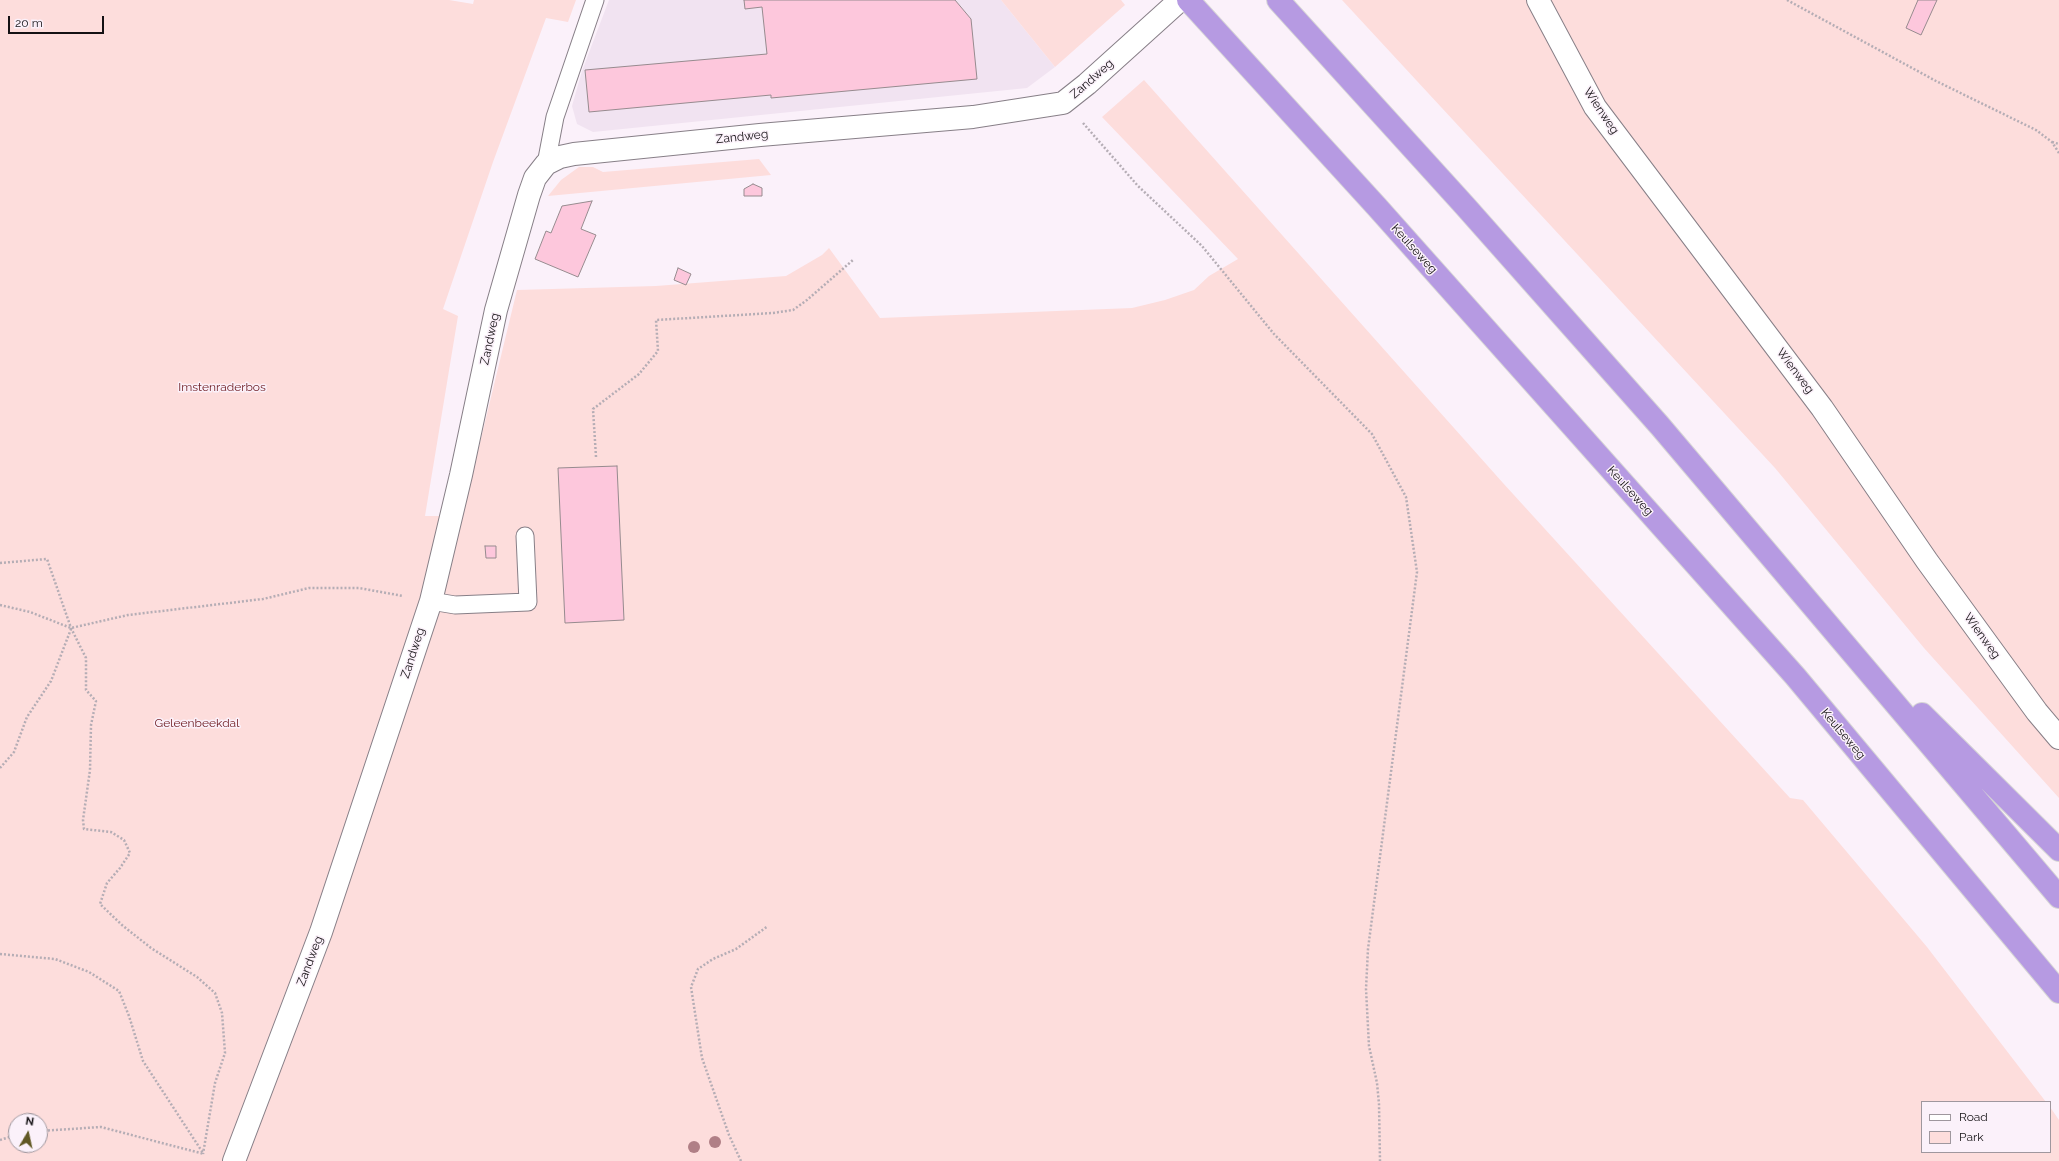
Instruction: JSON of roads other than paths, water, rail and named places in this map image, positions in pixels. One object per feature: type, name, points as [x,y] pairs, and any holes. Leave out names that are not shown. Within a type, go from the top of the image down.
[{"type":"highway","name":"Keulseweg","points":[[1188,0],[1377,207],[1795,676],[2059,992]]},
{"type":"highway","points":[[1278,0],[1470,212],[1660,426],[2059,897]]},
{"type":"highway","points":[[1825,620],[2059,850]]},
{"type":"street","name":"Zandweg","points":[[234,1161],[321,932],[431,601],[504,279],[535,178],[546,164],[560,157],[574,154],[760,135],[973,117],[1063,103],[1087,84],[1180,0]]},
{"type":"street","name":"Wienweg","points":[[1538,0],[1595,107],[1822,408],[1927,561],[2037,712],[2059,738]]},
{"type":"lane","points":[[546,164],[555,117],[595,0]]},
{"type":"lane","points":[[431,601],[455,605],[528,602],[525,536]]},
{"type":"park label","name":"Imstenraderbos","points":[[222,387]]},
{"type":"park label","name":"Geleenbeekdal","points":[[197,723]]}]
